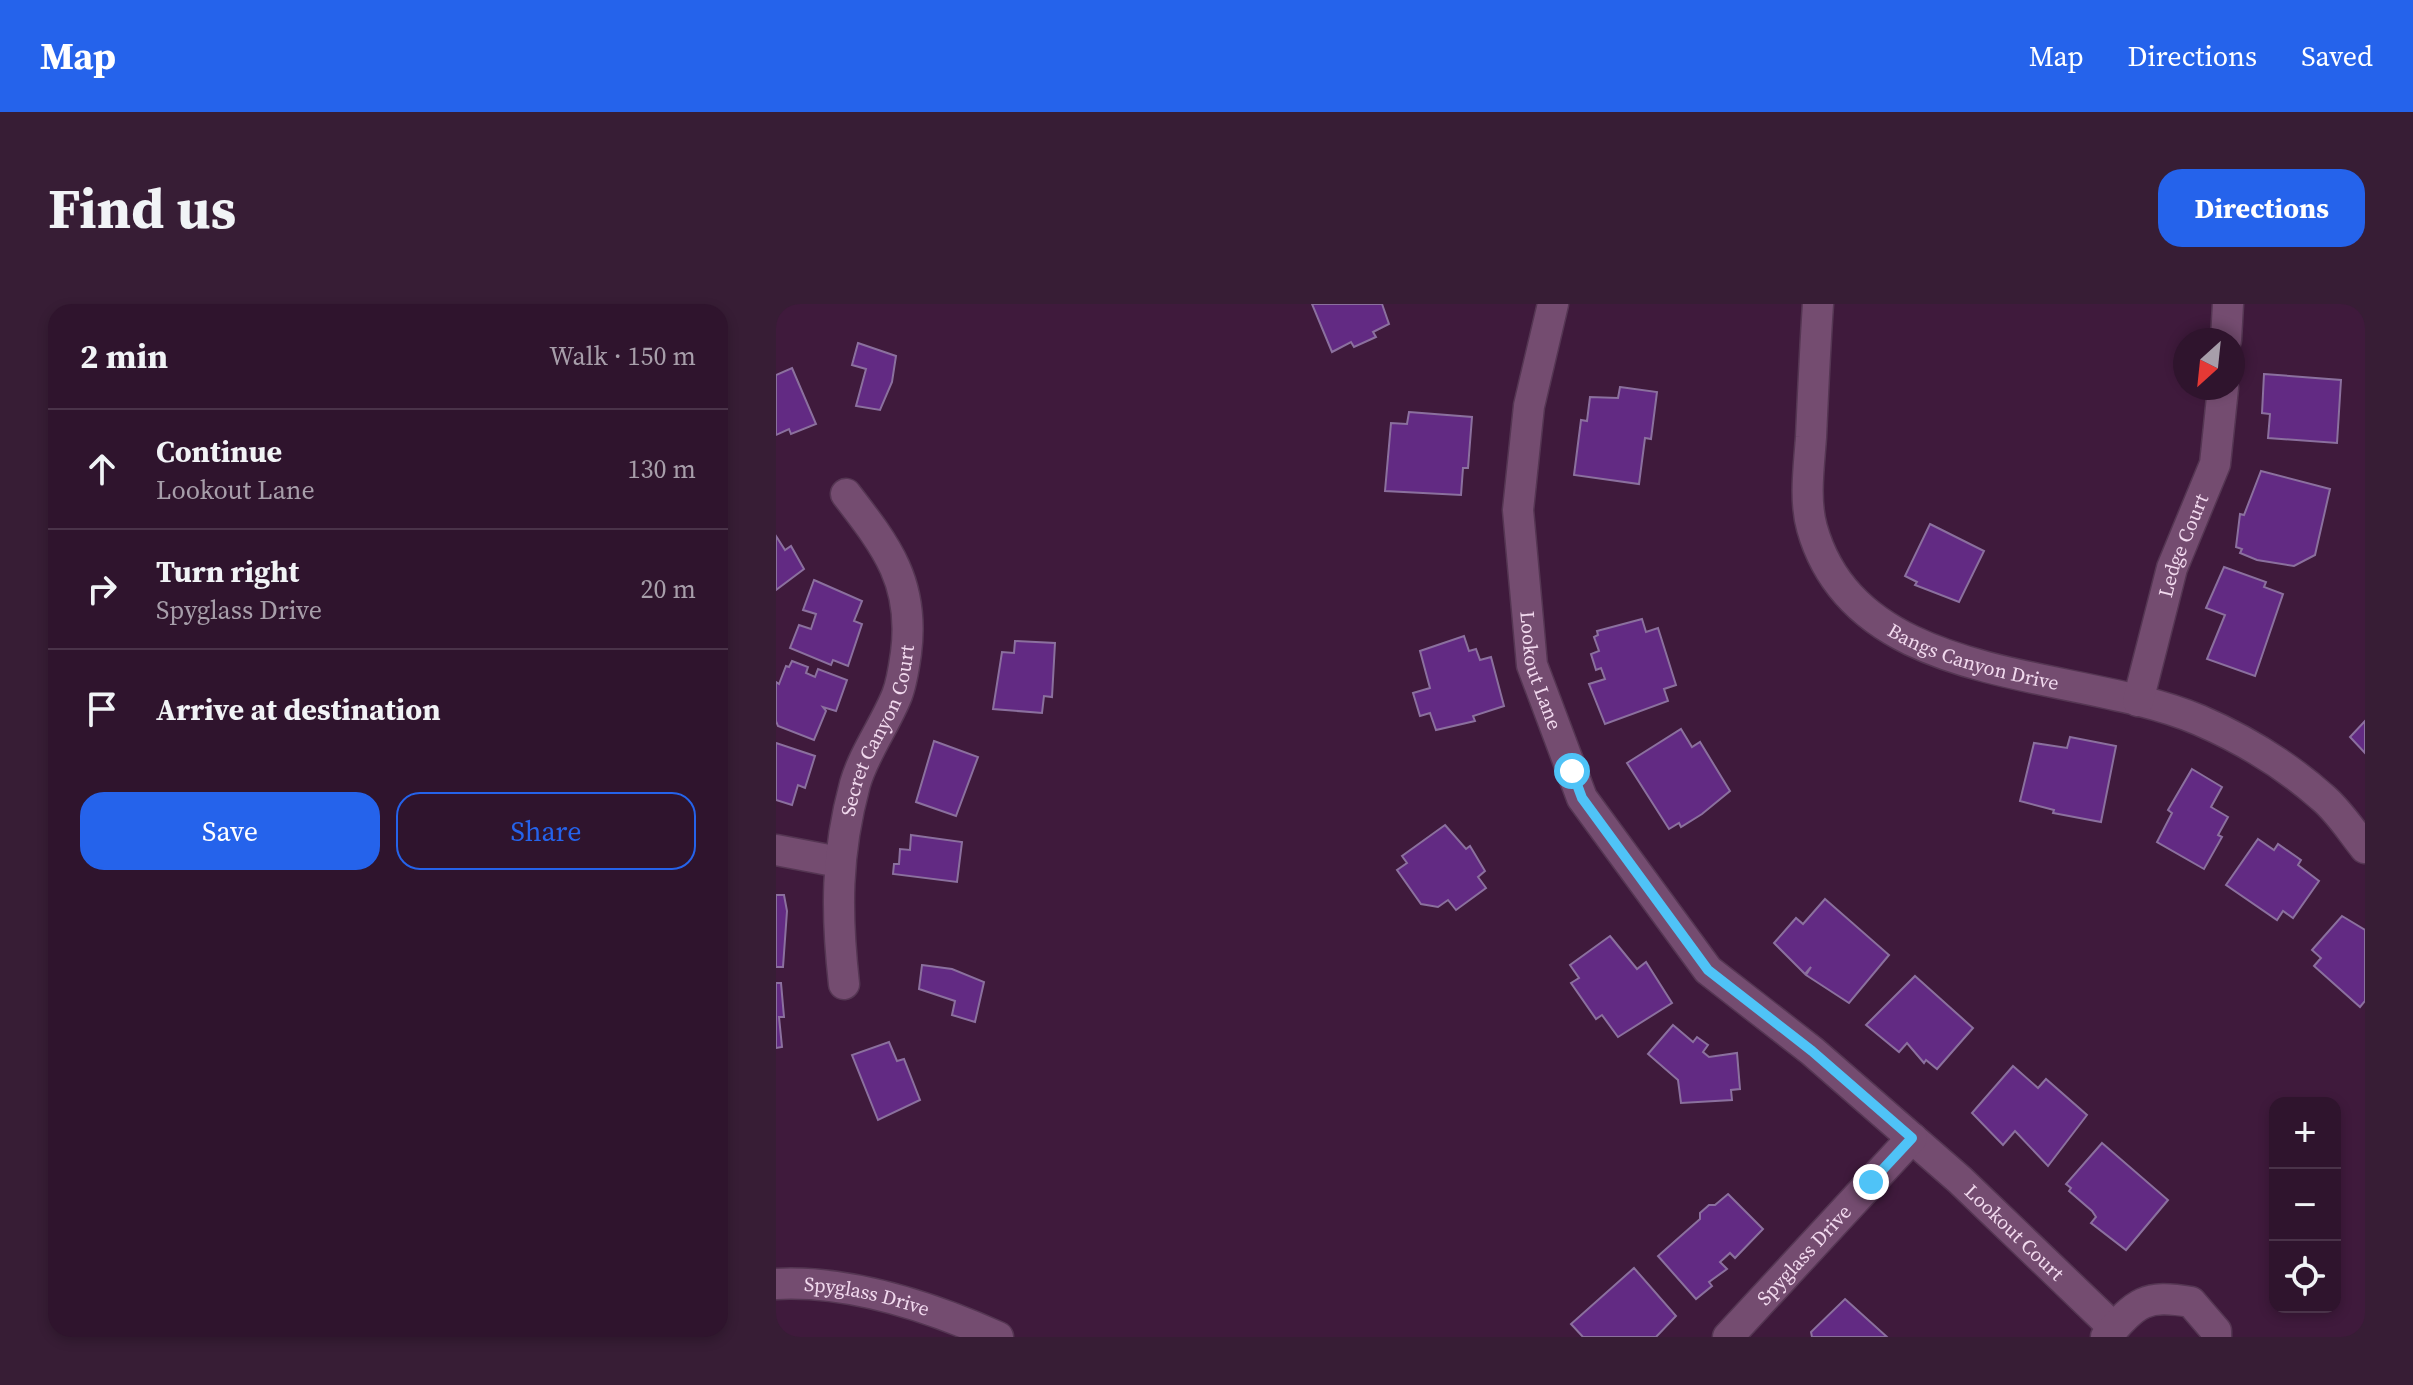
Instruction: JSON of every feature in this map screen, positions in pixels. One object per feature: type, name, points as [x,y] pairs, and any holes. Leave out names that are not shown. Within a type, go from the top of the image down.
[{"type":"street","name":"Lookout Lane","points":[[1553,304],[1529,406],[1518,510],[1532,665],[1582,798],[1708,970],[1812,1051],[1912,1138]]},
{"type":"street","name":"Bangs Canyon Drive","points":[[1818,304],[1808,484],[1810,524],[1822,558],[1842,588],[1893,634],[1965,661],[2138,701],[2198,719],[2254,748],[2324,798],[2365,848]]},
{"type":"street","points":[[2227,328],[2228,304]]},
{"type":"street","name":"Ledge Court","points":[[2138,701],[2172,568],[2215,464],[2222,400]]},
{"type":"street","name":"Secret Canyon Court","points":[[844,984],[836,915],[839,862],[856,781],[898,693],[909,629],[905,591],[888,549],[846,494]]},
{"type":"street","points":[[776,850],[839,862]]},
{"type":"street","name":"Lookout Court","points":[[1912,1138],[2110,1332],[2147,1299],[2161,1297],[2191,1302],[2216,1331],[2216,1337]]},
{"type":"street","name":"Spyglass Drive","points":[[1728,1337],[1912,1138]]},
{"type":"street","name":"Spyglass Drive","points":[[776,1284],[867,1293],[947,1314],[998,1337]]},
{"type":"building","points":[[1312,304],[1382,304],[1389,324],[1373,332],[1376,337],[1354,347],[1351,342],[1332,352]]},
{"type":"building","points":[[858,343],[896,356],[892,382],[880,410],[856,406],[866,369],[852,365]]},
{"type":"building","points":[[792,368],[816,424],[791,434],[789,429],[776,435],[776,375]]},
{"type":"building","points":[[2264,374],[2341,380],[2337,443],[2268,438],[2270,414],[2262,413]]},
{"type":"building","points":[[1620,387],[1657,392],[1651,439],[1645,438],[1639,484],[1574,475],[1581,420],[1587,421],[1590,397],[1618,398]]},
{"type":"building","points":[[1409,412],[1472,417],[1468,468],[1463,468],[1461,495],[1385,491],[1391,423],[1407,424]]},
{"type":"building","points":[[2261,471],[2330,489],[2315,555],[2294,566],[2257,560],[2240,553],[2242,549],[2236,547],[2240,514],[2244,515]]},
{"type":"building","points":[[1930,524],[1984,551],[1959,602],[1915,585],[1917,582],[1905,576]]},
{"type":"building","points":[[776,536],[785,550],[791,546],[804,569],[776,590]]},
{"type":"building","points":[[2224,567],[2266,582],[2264,587],[2283,594],[2255,676],[2207,659],[2225,615],[2206,608]]},
{"type":"building","points":[[814,580],[862,601],[854,621],[862,624],[848,666],[833,660],[831,665],[790,648],[799,625],[811,629],[816,614],[803,610]]},
{"type":"building","points":[[1642,619],[1646,632],[1658,628],[1676,685],[1664,689],[1668,701],[1605,724],[1589,684],[1605,679],[1601,668],[1596,670],[1591,654],[1599,651],[1594,637],[1598,635],[1597,631]]},
{"type":"building","points":[[1464,636],[1469,651],[1476,649],[1480,660],[1491,657],[1504,706],[1473,716],[1475,721],[1436,730],[1430,713],[1420,716],[1413,693],[1430,688],[1420,651]]},
{"type":"building","points":[[1015,641],[1055,643],[1052,697],[1044,696],[1042,713],[993,709],[1002,652],[1014,653]]},
{"type":"building","points":[[792,661],[808,667],[806,673],[815,677],[818,669],[847,680],[836,711],[823,707],[826,711],[814,740],[778,726],[776,721],[776,682],[779,684],[786,666],[789,667]]},
{"type":"building","points":[[2365,721],[2365,753],[2350,737]]},
{"type":"building","points":[[1681,729],[1692,747],[1700,742],[1730,791],[1702,814],[1681,827],[1679,823],[1669,829],[1627,763]]},
{"type":"building","points":[[2070,737],[2116,746],[2101,822],[2053,813],[2054,810],[2020,801],[2034,743],[2067,748]]},
{"type":"building","points":[[934,741],[978,757],[956,816],[916,802]]},
{"type":"building","points":[[776,743],[815,756],[805,788],[798,785],[792,805],[776,800]]},
{"type":"building","points":[[2192,769],[2222,787],[2211,807],[2228,817],[2218,835],[2222,837],[2204,869],[2157,842],[2172,813],[2168,810]]},
{"type":"building","points":[[1445,825],[1466,849],[1470,846],[1485,871],[1478,877],[1486,888],[1456,910],[1448,900],[1438,907],[1421,904],[1397,870],[1407,863],[1402,856]]},
{"type":"building","points":[[911,835],[962,842],[957,882],[893,874],[894,864],[899,864],[900,849],[910,850]]},
{"type":"building","points":[[2258,839],[2274,850],[2278,844],[2301,860],[2298,865],[2319,881],[2293,918],[2283,911],[2277,920],[2226,885]]},
{"type":"building","points":[[776,895],[784,895],[787,911],[783,967],[776,967]]},
{"type":"building","points":[[1825,899],[1889,955],[1849,1003],[1806,975],[1811,967],[1805,974],[1774,943],[1796,918],[1803,924]]},
{"type":"building","points":[[2342,916],[2365,930],[2365,1001],[2360,1007],[2314,966],[2321,958],[2312,950]]},
{"type":"building","points":[[1610,936],[1637,969],[1646,962],[1672,1003],[1618,1037],[1602,1015],[1596,1019],[1571,983],[1579,978],[1570,965]]},
{"type":"building","points":[[922,965],[952,969],[984,982],[975,1022],[952,1015],[955,1001],[919,989]]},
{"type":"building","points":[[1915,976],[1973,1028],[1937,1069],[1926,1060],[1924,1063],[1907,1043],[1899,1052],[1866,1025]]},
{"type":"building","points":[[776,983],[781,983],[784,1017],[779,1017],[782,1047],[776,1048]]},
{"type":"building","points":[[1673,1025],[1693,1042],[1697,1037],[1708,1045],[1703,1052],[1709,1057],[1737,1053],[1740,1089],[1731,1090],[1732,1100],[1681,1103],[1678,1080],[1648,1054]]},
{"type":"building","points":[[889,1042],[897,1061],[904,1059],[920,1100],[878,1120],[852,1055]]},
{"type":"building","points":[[2013,1066],[2038,1088],[2046,1079],[2087,1115],[2048,1166],[2015,1131],[2003,1145],[1972,1113]]},
{"type":"building","points":[[2102,1143],[2168,1200],[2126,1250],[2091,1223],[2096,1217],[2069,1191],[2071,1188],[2066,1184]]},
{"type":"building","points":[[1728,1194],[1763,1229],[1735,1258],[1730,1253],[1720,1262],[1727,1269],[1709,1282],[1712,1286],[1696,1299],[1658,1256],[1700,1219],[1700,1213],[1709,1205],[1715,1205]]},
{"type":"building","points":[[1634,1268],[1676,1316],[1656,1337],[1583,1337],[1571,1324]]},
{"type":"building","points":[[1845,1299],[1887,1337],[1812,1337],[1811,1332]]},
{"type":"route","points":[[1572,771],[1582,798],[1708,970],[1812,1051],[1912,1138],[1871,1182]]}]
